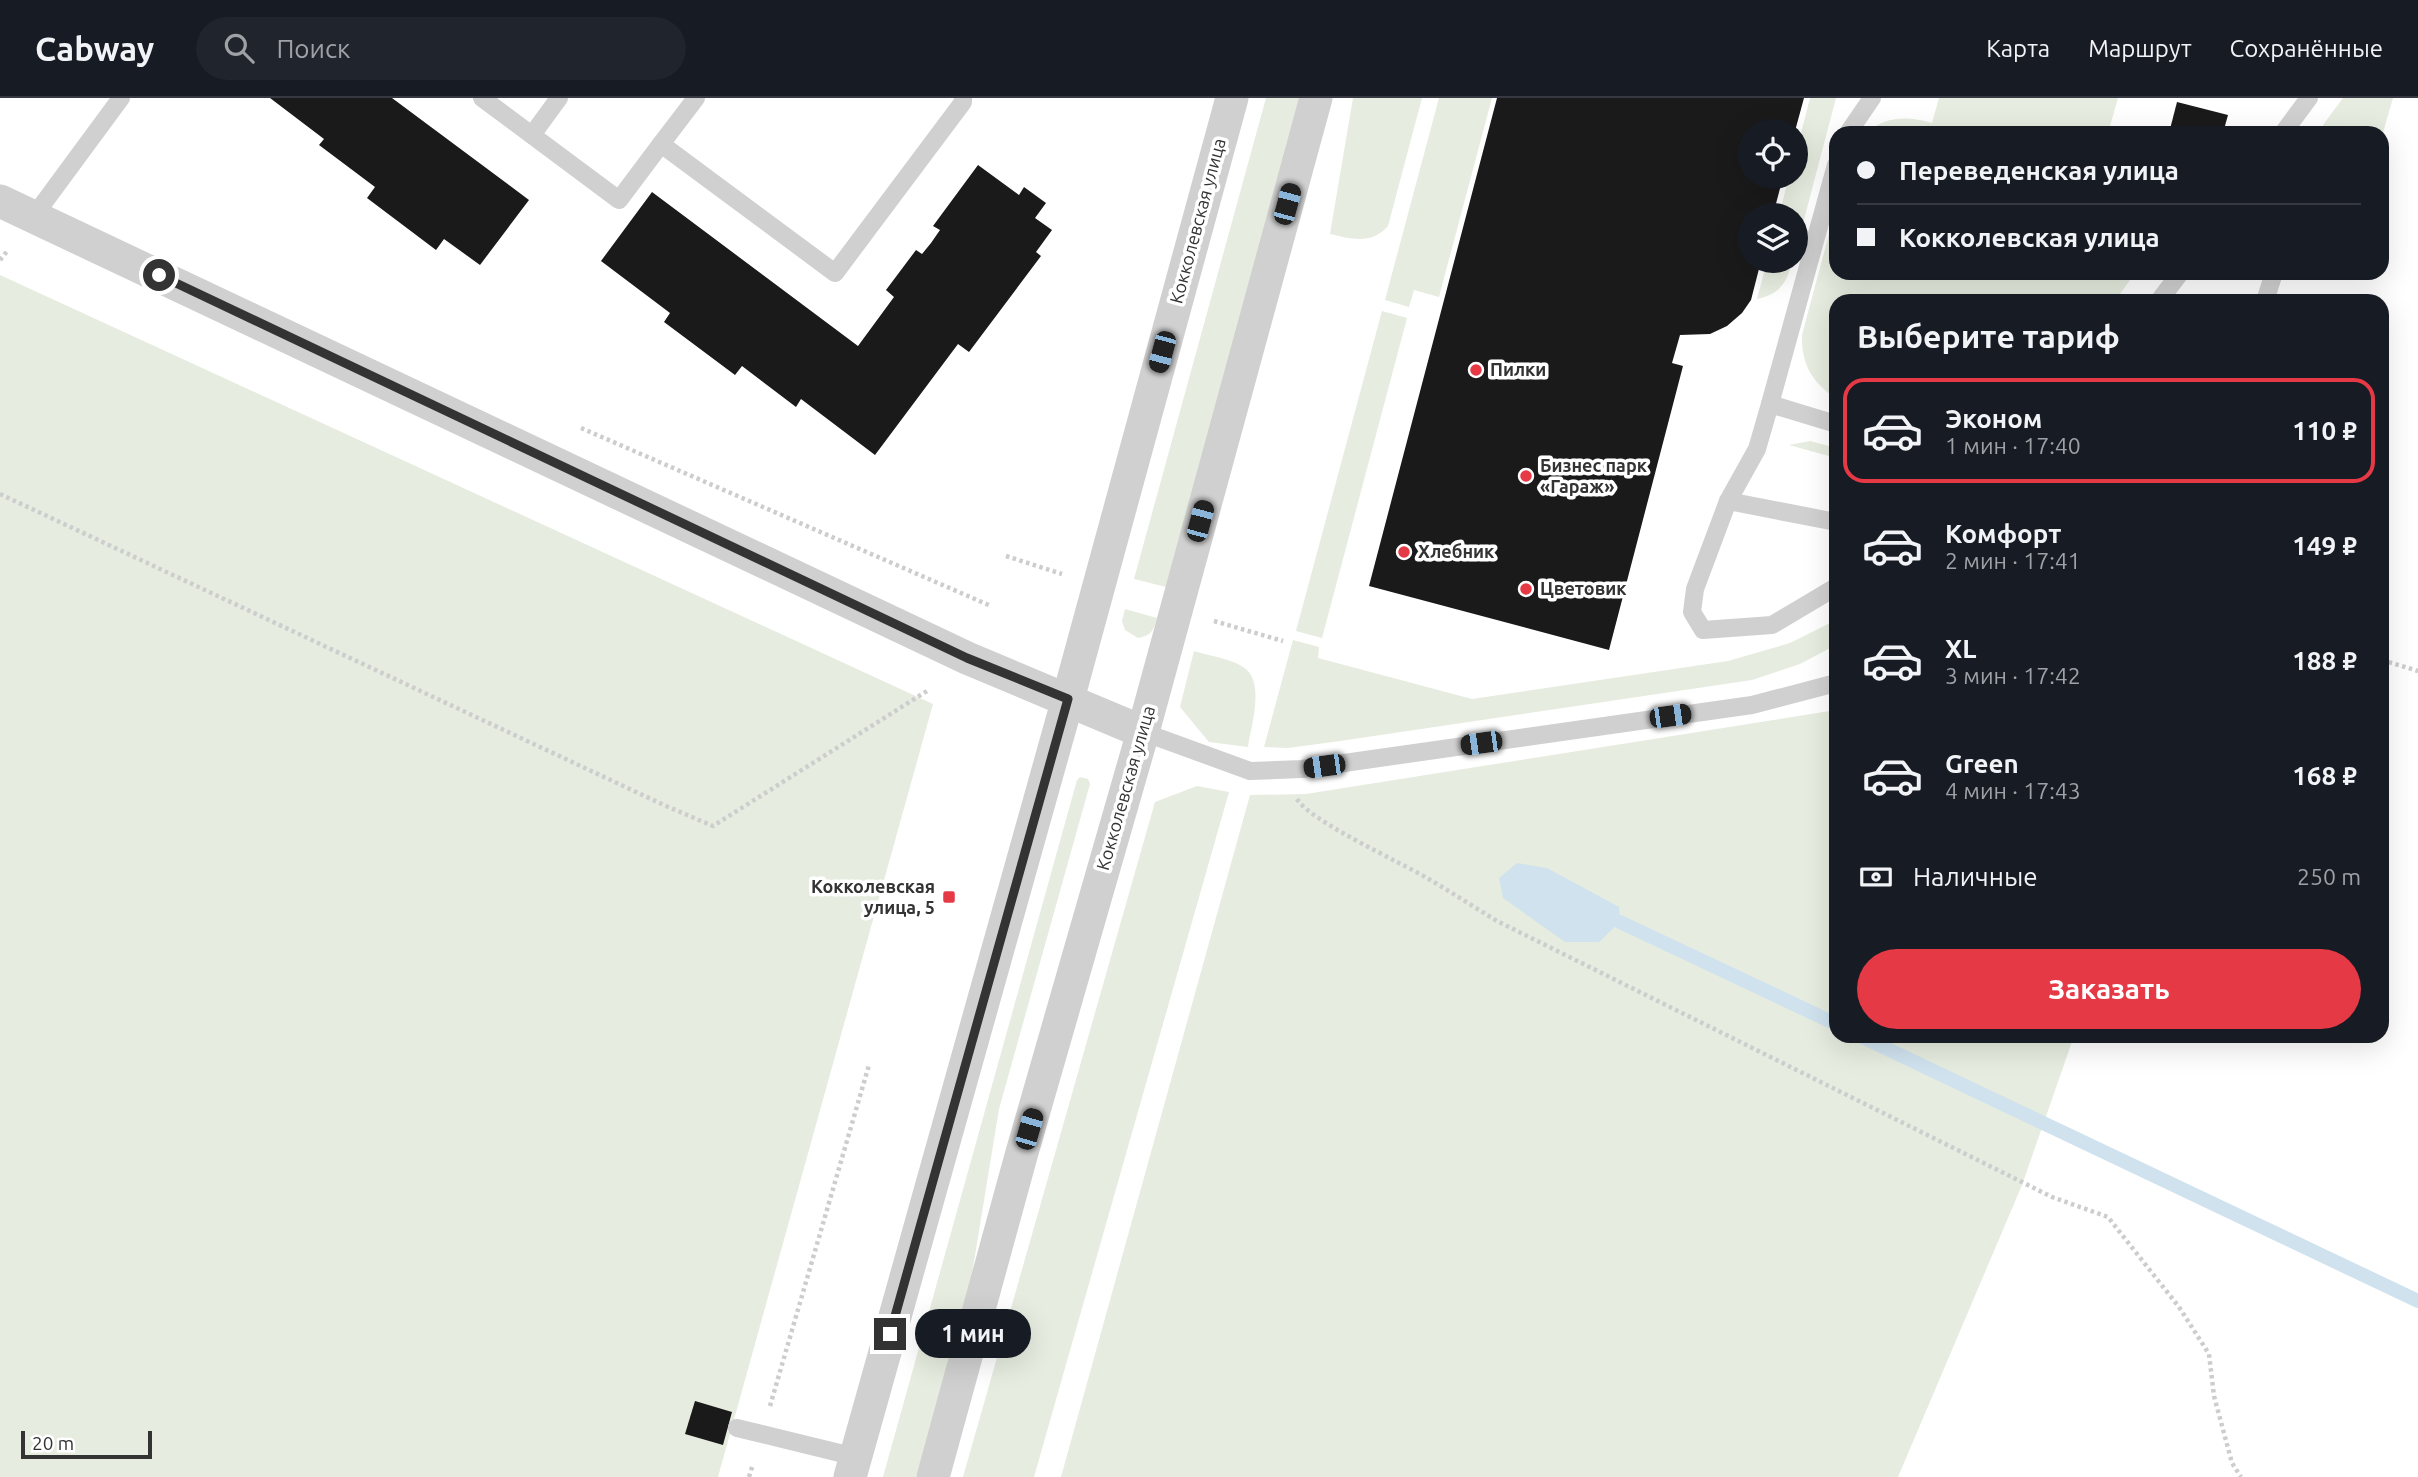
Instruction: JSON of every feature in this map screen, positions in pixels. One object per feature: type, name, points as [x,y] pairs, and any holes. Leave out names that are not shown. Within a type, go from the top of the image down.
[{"type":"street","name":"Кокколевская улица","points":[[853,1467],[1068,699],[1232,98]]},
{"type":"street","name":"Кокколевская улица","points":[[933,1477],[1021,1156],[1143,732],[1316,98]]},
{"type":"street","points":[[0,201],[967,658],[1143,732]]},
{"type":"lane","points":[[34,216],[121,98]]},
{"type":"lane","points":[[482,98],[619,200],[696,98]]},
{"type":"lane","points":[[532,135],[559,98]]},
{"type":"lane","points":[[662,144],[835,273],[963,102],[963,98]]},
{"type":"lane","points":[[1853,126],[1872,98]]},
{"type":"lane","points":[[2288,126],[2309,98]]},
{"type":"lane","points":[[1829,190],[1757,449],[1728,500],[1695,589],[1692,612],[1703,630],[1772,625],[1829,591]]},
{"type":"lane","points":[[1770,404],[1829,422]]},
{"type":"lane","points":[[1728,500],[1829,521]]},
{"type":"lane","points":[[1143,732],[1250,771],[1302,769],[1752,705],[1829,685]]},
{"type":"lane","points":[[737,1428],[762,1434],[853,1467]]},
{"type":"path","points":[[572,424],[991,606]]},
{"type":"path","points":[[0,494],[713,826],[927,691]]},
{"type":"path","points":[[1006,556],[1064,574]]},
{"type":"path","points":[[1203,618],[1283,641]]},
{"type":"path","points":[[2389,662],[2418,671]]},
{"type":"path","points":[[1280,769],[1302,807],[1426,877],[1497,921],[2052,1197],[2108,1217],[2179,1307],[2209,1354],[2214,1396],[2232,1463],[2241,1477]]},
{"type":"path","points":[[749,1477],[869,1065]]},
{"type":"shaded area","points":[[1266,98],[1301,98],[1166,587],[1134,579]]},
{"type":"shaded area","points":[[1353,98],[1422,98],[1388,226],[1375,236],[1361,239],[1330,234]]},
{"type":"shaded area","points":[[1439,98],[1492,98],[1439,297],[1414,290],[1409,307],[1385,300]]},
{"type":"shaded area","points":[[1810,98],[1836,98],[1808,204],[1782,203],[1786,189],[1808,189],[1808,119],[1805,119]]},
{"type":"shaded area","points":[[1939,98],[2118,98],[2110,126],[1876,126],[1898,119],[1932,123]]},
{"type":"shaded area","points":[[2343,98],[2393,98],[2385,126],[2323,125]]},
{"type":"shaded area","points":[[1829,234],[1829,280],[2130,280],[2120,294],[1829,294],[1829,393],[1814,379],[1806,363],[1802,335]]},
{"type":"shaded area","points":[[1764,273],[1789,273],[1777,291],[1757,299]]},
{"type":"shaded area","points":[[0,275],[933,704],[718,1477],[0,1477]]},
{"type":"shaded area","points":[[1382,311],[1407,318],[1322,638],[1296,631]]},
{"type":"shaded area","points":[[1810,441],[1829,446],[1829,456],[1789,445]]},
{"type":"shaded area","points":[[1125,609],[1157,618],[1151,632],[1138,638],[1125,630],[1122,621]]},
{"type":"shaded area","points":[[1829,624],[1829,649],[1800,664],[1752,680],[1340,741],[1288,748],[1264,747],[1293,640],[1319,647],[1318,658],[1472,699],[1728,661],[1790,643]]},
{"type":"shaded area","points":[[1194,651],[1236,663],[1252,677],[1256,696],[1248,747],[1209,742],[1180,707]]},
{"type":"shaded area","points":[[1829,711],[1829,1043],[2072,1043],[2022,1185],[1898,1477],[1061,1477],[1250,795],[1306,794]]},
{"type":"shaded area","points":[[1080,777],[1088,779],[1090,784],[999,1109],[969,1292],[916,1477],[883,1477],[1077,780]]},
{"type":"shaded area","points":[[1197,786],[1229,792],[1034,1477],[963,1477],[1155,802]]},
{"type":"water","points":[[1517,863],[1547,868],[1619,907],[1620,922],[1599,942],[1565,942],[1503,898],[1499,878]]},
{"type":"building","points":[[270,98],[392,98],[529,200],[480,265],[444,239],[436,250],[367,198],[375,187],[319,145],[324,139]]},
{"type":"building","name":"Бизнес парк «Гараж»","points":[[1497,98],[1804,98],[1798,119],[1738,119],[1738,189],[1780,189],[1776,203],[1738,203],[1738,273],[1758,273],[1751,300],[1742,313],[1727,326],[1710,334],[1680,335],[1672,363],[1683,366],[1609,650],[1369,586]]},
{"type":"building","points":[[2177,102],[2228,115],[2225,126],[2171,126]]},
{"type":"building","points":[[978,165],[1019,195],[1024,187],[1046,203],[1035,218],[1052,230],[1036,252],[1041,256],[969,352],[958,344],[875,455],[801,399],[796,407],[742,366],[735,375],[664,322],[670,313],[601,261],[652,192],[858,346],[894,297],[886,290],[916,250],[922,254],[931,243],[940,230],[933,226]]},
{"type":"building","points":[[695,1401],[732,1412],[723,1445],[685,1434]]},
{"type":"waterway","points":[[1620,922],[1829,1021]]},
{"type":"waterway","points":[[1875,1043],[2418,1301]]},
{"type":"place","name":"Пилки","points":[[1476,370]]},
{"type":"place","name":"Бизнес парк «Гараж»","points":[[1526,476]]},
{"type":"place","name":"Хлебник","points":[[1404,552]]},
{"type":"place","name":"Цветовик","points":[[1526,589]]},
{"type":"place","name":"Кокколевская улица, 5","points":[[949,897]]},
{"type":"route","points":[[159,275],[967,658],[1068,699],[890,1334]]}]
